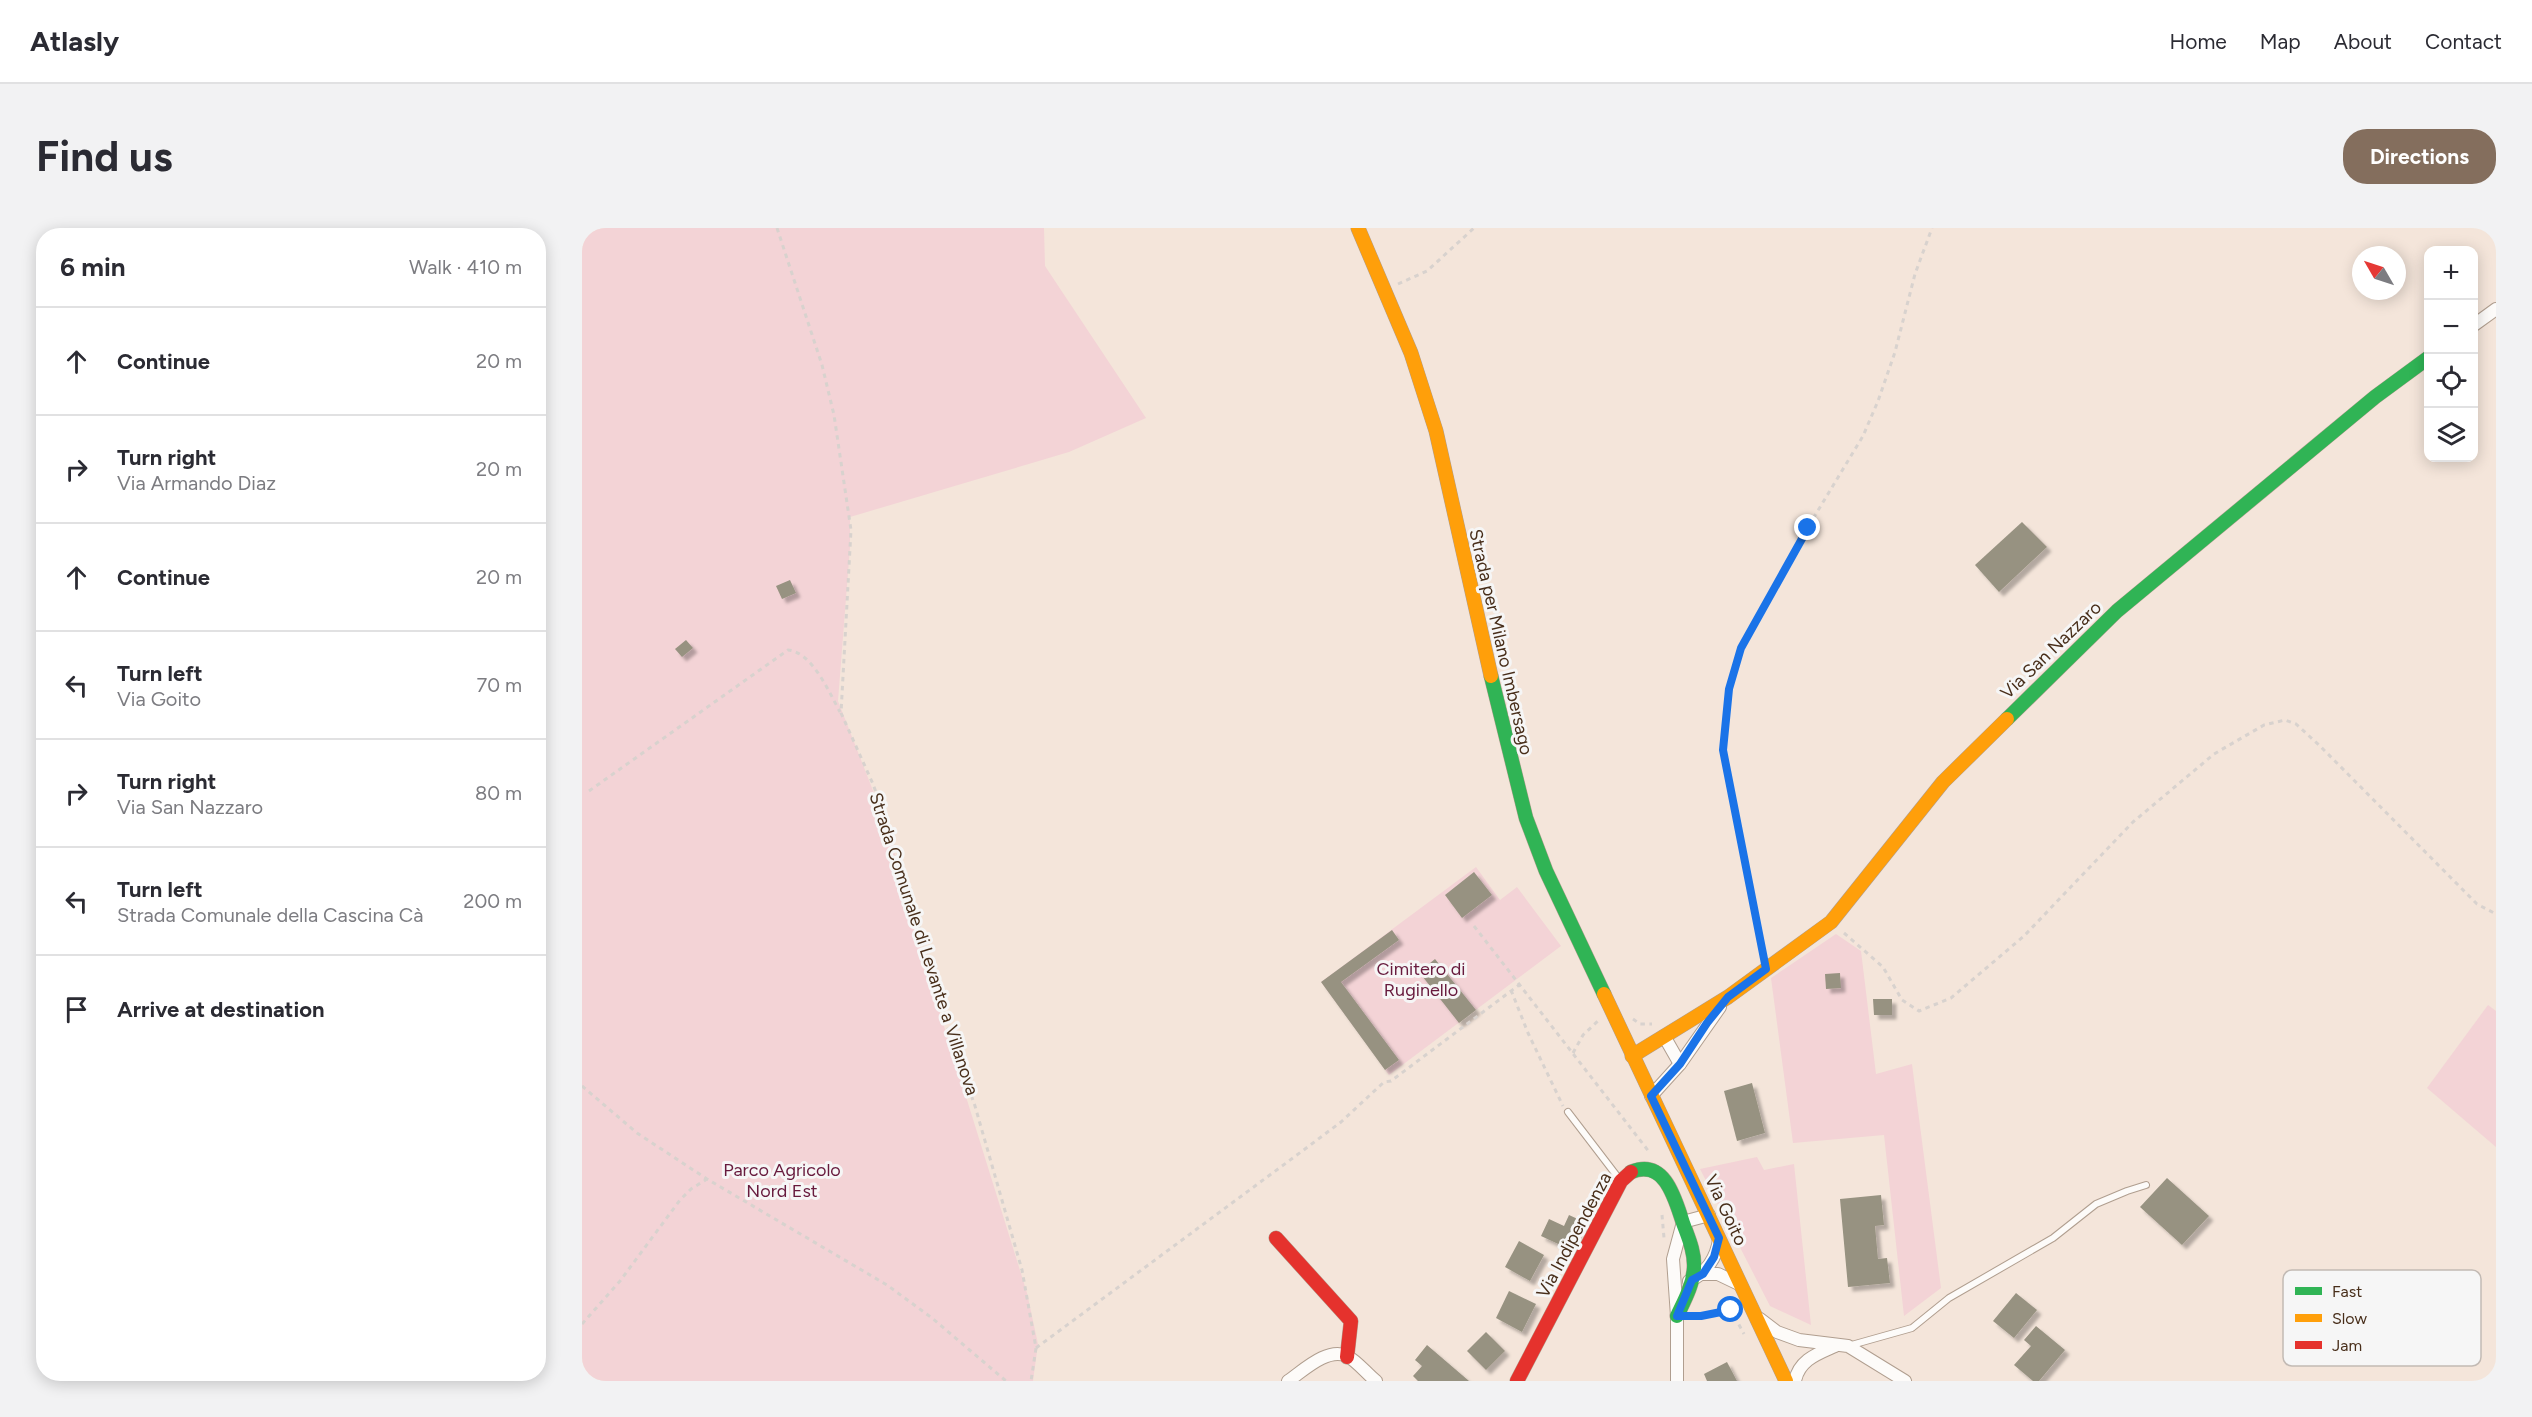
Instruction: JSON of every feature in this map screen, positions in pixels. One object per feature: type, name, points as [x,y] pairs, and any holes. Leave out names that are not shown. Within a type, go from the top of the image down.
[{"type":"street","name":"Strada per Milano Imbersago","points":[[1358,228],[1410,353],[1436,430],[1506,744],[1526,818],[1546,871],[1632,1056]]},
{"type":"street","points":[[2478,322],[2496,309]]},
{"type":"street","name":"Via San Nazzaro","points":[[1632,1056],[1728,997],[1831,922],[1943,782],[2117,611],[2366,405],[2424,361]]},
{"type":"street","name":"Via San Nazzaro","points":[[1651,1096],[1680,1064],[1707,1023],[1728,997]]},
{"type":"street","points":[[1664,1036],[1680,1064]]},
{"type":"street","name":"Via Goito","points":[[1632,1056],[1786,1381]]},
{"type":"street","points":[[1650,1170],[1660,1175],[1668,1184],[1677,1202],[1692,1251],[1697,1277]]},
{"type":"street","name":"Via Indipendenza","points":[[1517,1381],[1621,1181],[1632,1171],[1650,1170]]},
{"type":"street","points":[[1683,1222],[1709,1215]]},
{"type":"street","points":[[1677,1381],[1677,1316],[1672,1258],[1683,1222]]},
{"type":"street","points":[[1276,1238],[1351,1321],[1347,1357]]},
{"type":"street","points":[[1677,1316],[1697,1277],[1714,1257],[1719,1238]]},
{"type":"street","points":[[1674,1278],[1684,1282],[1697,1277],[1718,1274],[1741,1285]]},
{"type":"street","points":[[1756,1316],[1777,1332],[1799,1340],[1842,1346],[1905,1381]]},
{"type":"street","points":[[1795,1381],[1797,1371],[1804,1362],[1842,1346]]},
{"type":"street","points":[[1288,1381],[1326,1356],[1337,1354],[1347,1357],[1376,1381]]},
{"type":"lane","points":[[1568,1112],[1621,1181]]},
{"type":"lane","points":[[1842,1346],[1912,1328],[1948,1298],[2053,1238],[2096,1204],[2146,1185]]},
{"type":"path","name":"Strada Comunale di Levante a Villanova","points":[[777,228],[822,365],[834,415],[850,530],[841,713],[873,784],[905,874],[934,981],[975,1106],[1022,1270],[1036,1348],[1031,1381]]},
{"type":"path","points":[[1386,292],[1427,271],[1474,228]]},
{"type":"path","points":[[1766,969],[1723,750],[1729,689],[1741,648],[1863,436],[1895,352],[1915,274],[1932,228]]},
{"type":"path","points":[[589,792],[788,650],[804,655],[841,713]]},
{"type":"path","points":[[1831,922],[1883,967],[1902,1000],[1919,1011],[1951,998],[2024,936],[2133,822],[2169,790],[2214,754],[2264,725],[2285,720],[2296,724],[2319,745],[2477,904],[2496,914]]},
{"type":"path","points":[[1474,926],[1651,1154],[1650,1170]]},
{"type":"path","points":[[1036,1348],[1268,1178],[1341,1122],[1384,1082],[1391,1081],[1519,985]]},
{"type":"path","points":[[1511,990],[1560,1102],[1568,1112]]},
{"type":"path","points":[[1573,1053],[1583,1035],[1611,1012]]},
{"type":"path","points":[[1628,1012],[1632,1018],[1641,1023],[1657,1024],[1664,1036]]},
{"type":"path","points":[[582,1086],[638,1133],[707,1179],[887,1285],[932,1318],[1006,1381]]},
{"type":"path","points":[[582,1324],[626,1273],[680,1200],[691,1189],[707,1179]]},
{"type":"path","points":[[1662,1210],[1664,1246]]},
{"type":"path","points":[[1677,1316],[1701,1316],[1731,1310],[1747,1340]]},
{"type":"green space","name":"Parco Agricolo Nord Est","points":[[582,228],[1044,228],[1045,266],[1146,418],[1069,452],[850,517],[850,547],[838,701],[890,834],[908,910],[1027,1293],[1038,1344],[1033,1381],[582,1381]]},
{"type":"green space","name":"Cimitero di Ruginello","points":[[1476,867],[1500,900],[1517,887],[1561,946],[1389,1075],[1321,982]]},
{"type":"green space","points":[[1836,934],[1861,951],[1876,1074],[1912,1064],[1941,1288],[1904,1316],[1884,1135],[1793,1143],[1771,978]]},
{"type":"green space","points":[[2488,1005],[2496,1011],[2496,1147],[2427,1088]]},
{"type":"green space","points":[[1757,1157],[1764,1170],[1794,1164],[1811,1325],[1770,1306],[1700,1169]]},
{"type":"building","points":[[2022,522],[2047,547],[1999,592],[1975,565]]},
{"type":"building","points":[[790,580],[796,593],[782,599],[776,586]]},
{"type":"building","points":[[686,640],[693,648],[682,657],[675,649]]},
{"type":"building","points":[[1474,872],[1492,895],[1462,918],[1445,895]]},
{"type":"building","points":[[1392,930],[1399,940],[1341,982],[1399,1060],[1385,1070],[1321,982]]},
{"type":"building","points":[[1435,959],[1476,1010],[1459,1023],[1419,972]]},
{"type":"building","points":[[1840,973],[1841,988],[1826,989],[1825,974]]},
{"type":"building","points":[[1873,999],[1892,999],[1892,1015],[1874,1015]]},
{"type":"building","points":[[1752,1083],[1765,1133],[1737,1141],[1724,1091]]},
{"type":"building","points":[[2167,1178],[2209,1216],[2182,1245],[2140,1207]]},
{"type":"building","points":[[1881,1195],[1884,1225],[1875,1226],[1878,1259],[1887,1258],[1890,1283],[1848,1287],[1840,1199]]},
{"type":"building","points":[[1569,1215],[1582,1221],[1569,1249],[1541,1236],[1549,1219],[1564,1226]]},
{"type":"building","points":[[1519,1241],[1544,1255],[1530,1281],[1505,1267]]},
{"type":"building","points":[[1509,1291],[1536,1304],[1522,1332],[1496,1318]]},
{"type":"building","points":[[2016,1293],[2037,1310],[2014,1338],[1993,1321]]},
{"type":"building","points":[[2036,1326],[2065,1350],[2039,1381],[2033,1381],[2014,1365],[2031,1346],[2024,1340]]},
{"type":"building","points":[[1486,1332],[1505,1351],[1486,1370],[1467,1351]]},
{"type":"building","points":[[1427,1345],[1469,1381],[1418,1381],[1413,1376],[1422,1366],[1415,1360]]},
{"type":"building","points":[[1727,1362],[1737,1381],[1707,1381],[1704,1374]]},
{"type":"traffic: fast","points":[[2007,719],[2117,611],[2375,397],[2424,361]]},
{"type":"traffic: fast","points":[[1491,676],[1526,818],[1546,871],[1604,994]]},
{"type":"traffic: fast","points":[[1631,1172],[1643,1169],[1652,1171],[1667,1183],[1691,1245],[1694,1262],[1692,1281],[1677,1316]]},
{"type":"traffic: slow","points":[[1358,228],[1411,353],[1436,431],[1491,676]]},
{"type":"traffic: slow","points":[[1632,1056],[1728,997],[1831,922],[1943,782],[2007,719]]},
{"type":"traffic: slow","points":[[1604,994],[1786,1381]]},
{"type":"traffic: jam","points":[[1517,1381],[1621,1181],[1631,1172]]},
{"type":"traffic: jam","points":[[1276,1238],[1351,1321],[1347,1357]]},
{"type":"route","points":[[1731,1310],[1701,1316],[1677,1316],[1692,1280],[1703,1274],[1714,1257],[1719,1238],[1651,1096],[1680,1064],[1713,1014],[1728,997],[1766,969],[1723,750],[1729,689],[1741,648],[1808,528]]}]
